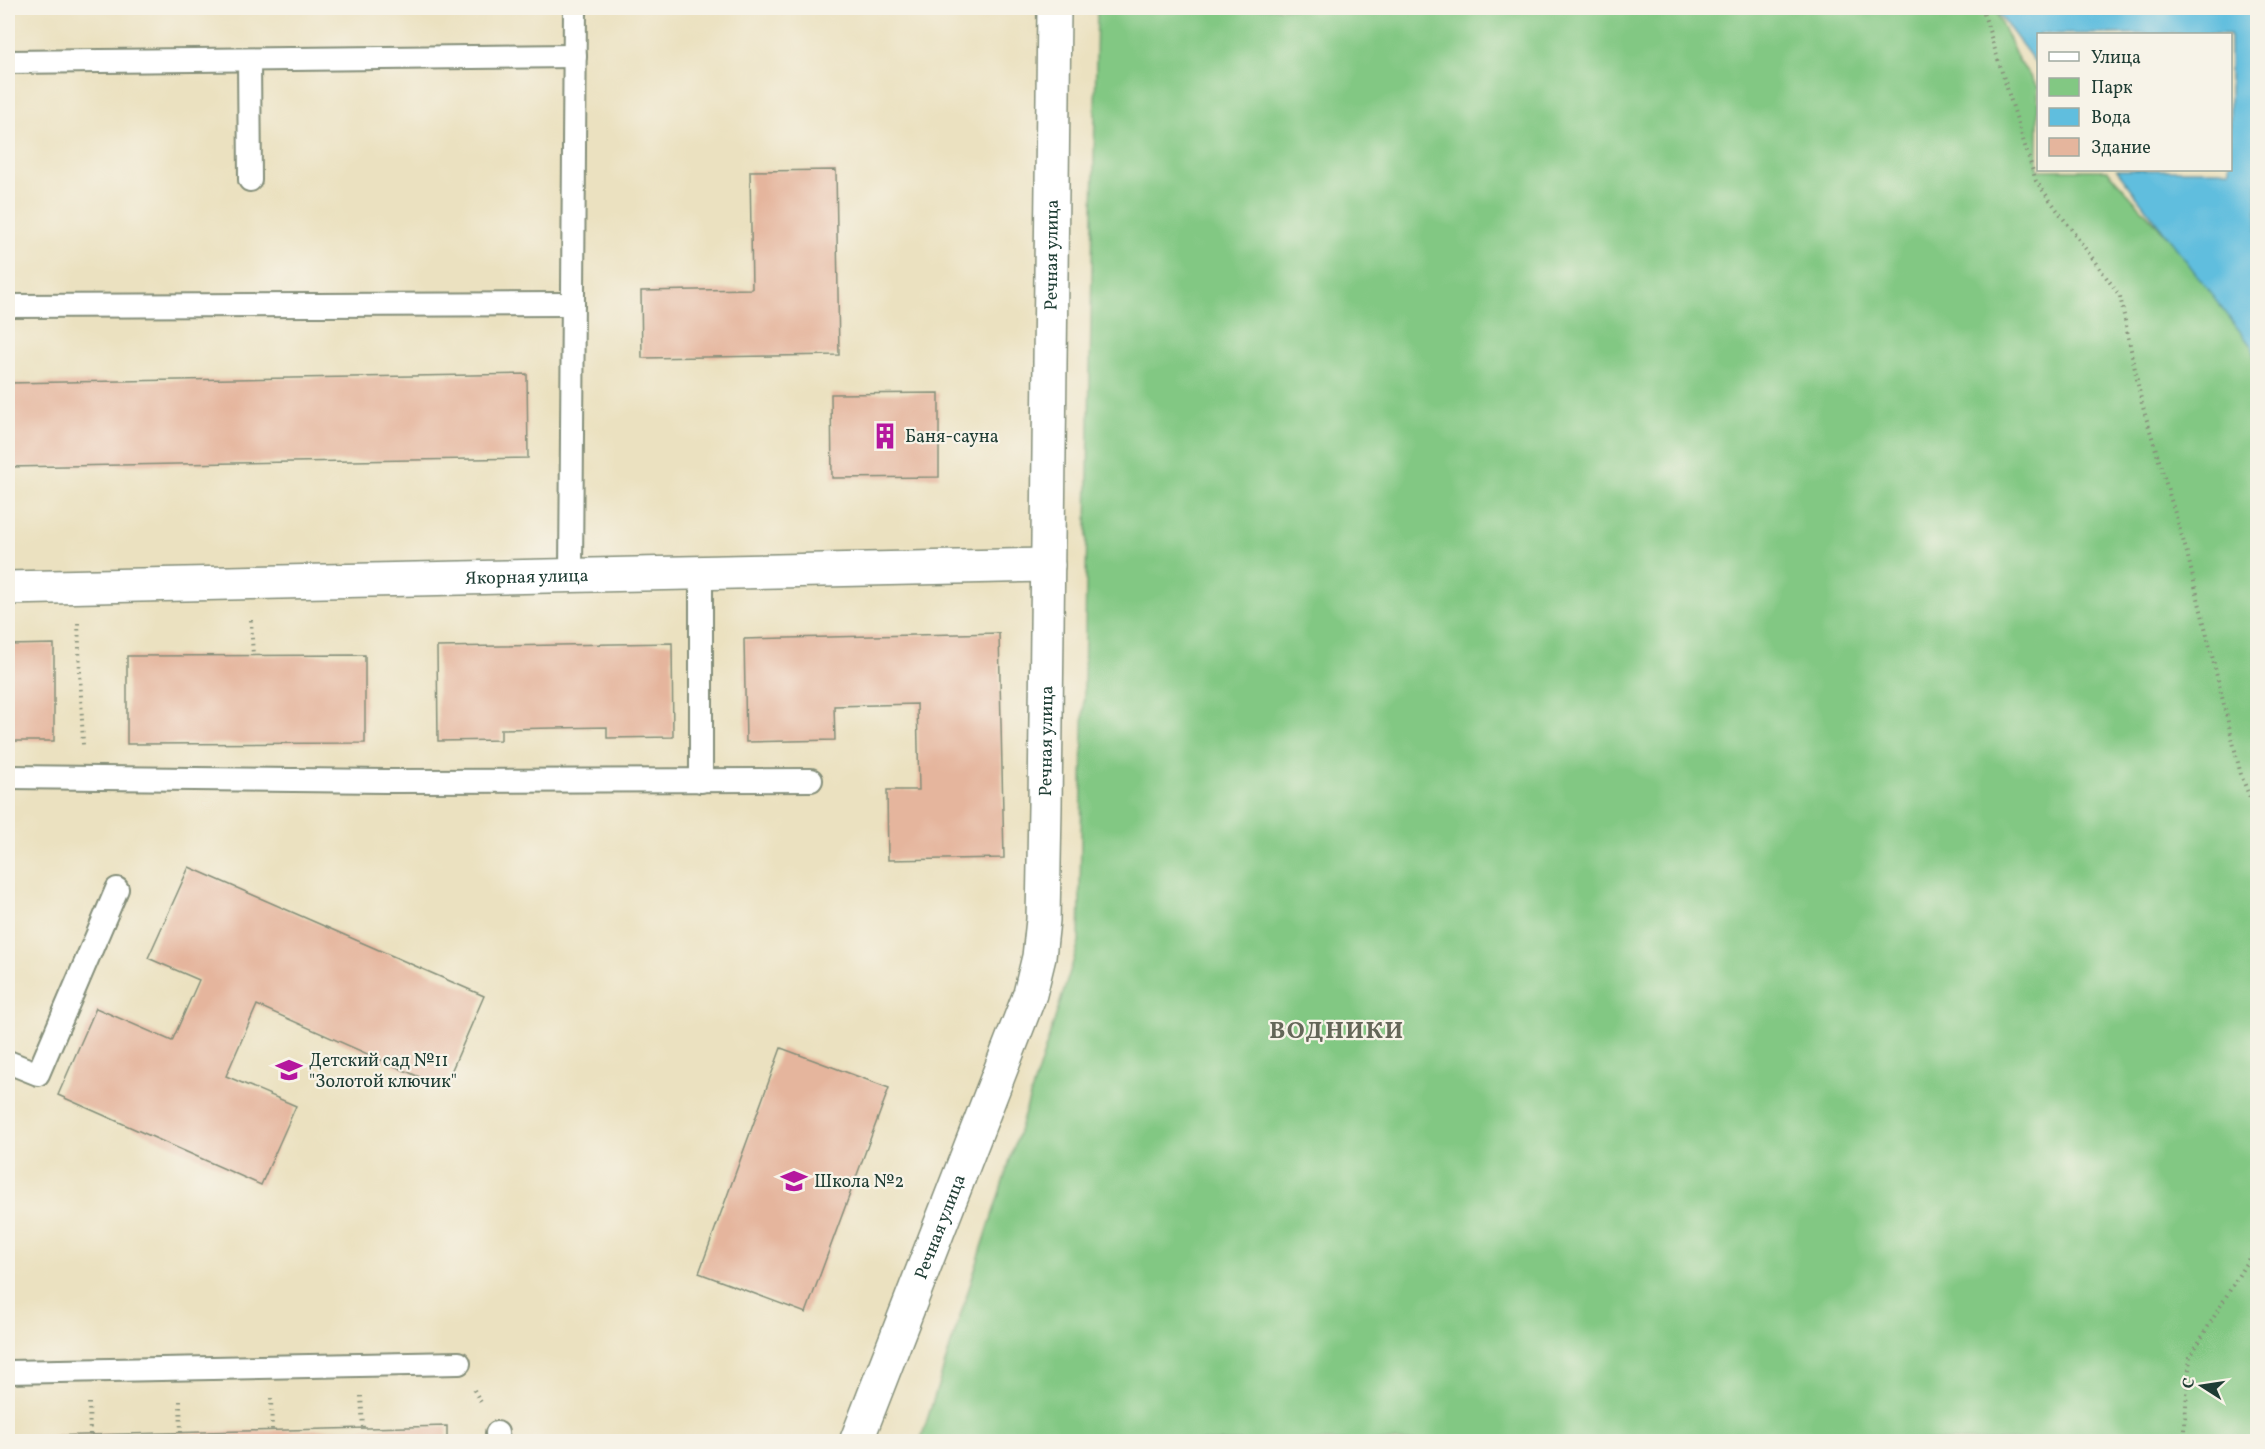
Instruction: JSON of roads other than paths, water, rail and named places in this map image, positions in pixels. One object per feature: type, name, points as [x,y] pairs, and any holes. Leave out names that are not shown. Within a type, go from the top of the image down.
[{"type":"street","name":"Речная улица","points":[[856,1442],[1030,994],[1039,957],[1043,920],[1054,8]]},
{"type":"street","name":"Якорная улица","points":[[8,588],[1047,565]]},
{"type":"lane","points":[[571,575],[575,8]]},
{"type":"lane","points":[[8,62],[575,56]]},
{"type":"lane","points":[[249,60],[250,180]]},
{"type":"lane","points":[[8,306],[573,304]]},
{"type":"lane","points":[[701,572],[701,781]]},
{"type":"lane","points":[[8,777],[811,780]]},
{"type":"lane","points":[[8,1062],[38,1074],[117,889]]},
{"type":"lane","points":[[8,1372],[459,1363]]},
{"type":"water","points":[[1994,8],[2257,8],[2257,368],[2252,347],[2118,171],[2232,171],[2232,33],[2037,33],[2037,65]]},
{"type":"place","name":"Баня-сауна","points":[[885,436]]},
{"type":"place","name":"Детский сад №11 \"Золотой ключик\"","points":[[289,1070]]},
{"type":"place","name":"Школа №2","points":[[794,1181]]},
{"type":"district","name":"ВОДНИКИ","points":[[1337,1030]]}]
